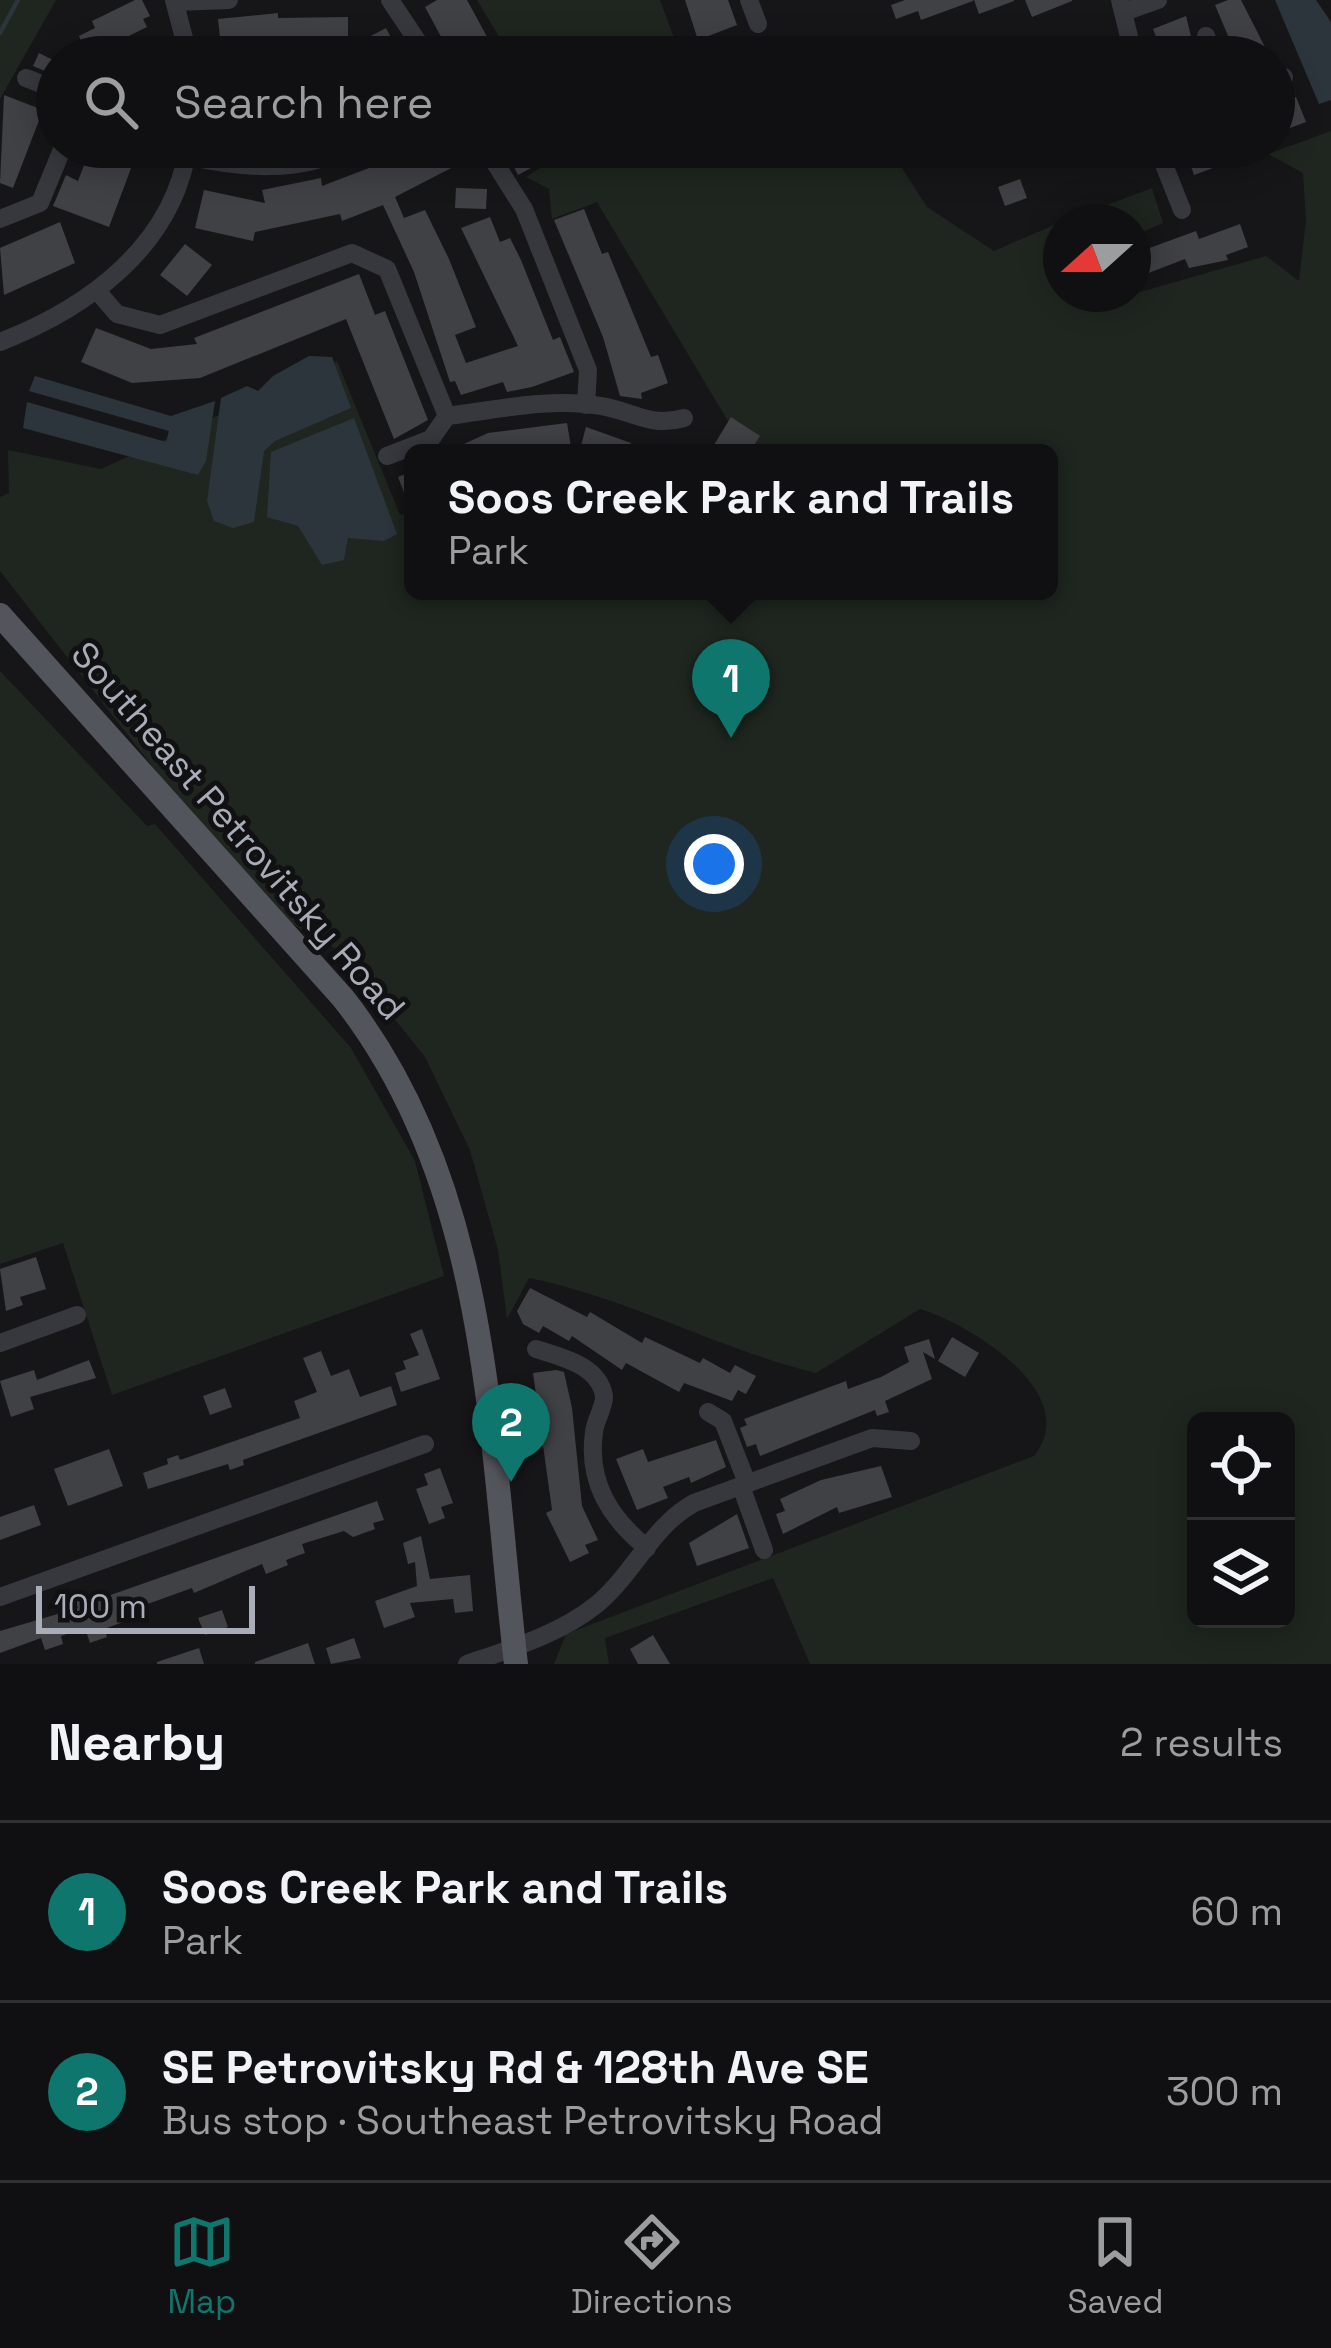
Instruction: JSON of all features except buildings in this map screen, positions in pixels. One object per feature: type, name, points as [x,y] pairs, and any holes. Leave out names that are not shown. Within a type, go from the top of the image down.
[{"type":"main road","name":"Southeast Petrovitsky Road","points":[[0,615],[343,998],[375,1038],[410,1098],[440,1166],[460,1232],[515,1656]]},
{"type":"street","points":[[184,36],[175,1],[229,0]]},
{"type":"street","points":[[390,0],[414,36]]},
{"type":"street","points":[[749,0],[758,25]]},
{"type":"street","points":[[1129,36],[1122,6],[1158,0]]},
{"type":"street","points":[[26,78],[36,82]]},
{"type":"street","points":[[0,219],[40,203],[54,168]]},
{"type":"street","points":[[0,342],[51,322],[99,292],[146,242],[174,194],[183,168]]},
{"type":"street","points":[[498,168],[524,209],[588,370],[586,405]]},
{"type":"street","points":[[1165,168],[1182,210]]},
{"type":"street","points":[[99,292],[117,314],[160,325],[352,253],[373,258],[387,269],[447,416]]},
{"type":"street","points":[[447,416],[586,405],[650,423],[684,418]]},
{"type":"street","points":[[418,444],[431,439],[447,416]]},
{"type":"street","points":[[388,455],[404,449]]},
{"type":"street","points":[[0,1343],[77,1315]]},
{"type":"street","points":[[536,1349],[572,1360],[602,1389],[605,1401],[593,1439],[599,1488],[617,1524],[646,1548]]},
{"type":"street","points":[[708,1412],[723,1420],[764,1550]]},
{"type":"street","points":[[467,1664],[515,1656],[596,1605],[682,1509],[872,1438],[911,1441]]},
{"type":"street","points":[[0,1597],[425,1444]]},
{"type":"shaded area","points":[[0,0],[56,0],[0,99]]},
{"type":"shaded area","points":[[477,0],[660,0],[673,36],[498,36]]},
{"type":"shaded area","points":[[1275,0],[1316,0],[1331,22],[1331,100],[1319,104],[1295,47],[1295,36],[1290,36]]},
{"type":"shaded area","points":[[1331,131],[1331,1664],[810,1664],[773,1578],[605,1638],[609,1664],[554,1664],[566,1634],[1034,1456],[1046,1432],[1044,1409],[1033,1386],[991,1346],[920,1309],[816,1373],[602,1298],[529,1278],[507,1319],[498,1250],[470,1150],[425,1057],[341,952],[261,906],[0,571],[0,497],[9,493],[8,450],[101,469],[337,361],[400,515],[404,514],[404,600],[1058,600],[1058,444],[742,444],[597,202],[552,219],[549,189],[526,177],[540,168],[902,168],[927,207],[994,251],[1043,230],[1043,312],[1151,312],[1151,289],[1266,256],[1299,281],[1306,220],[1303,173],[1294,168],[1295,144]]},
{"type":"shaded area","points":[[1152,188],[1163,223],[1151,228],[1151,204],[1110,204]]},
{"type":"shaded area","points":[[309,356],[332,357],[351,408],[275,441],[264,451],[254,522],[233,528],[214,521],[207,501],[221,398],[247,386],[258,391],[273,376]]},
{"type":"shaded area","points":[[35,376],[171,416],[215,401],[206,461],[198,475],[23,428],[27,402],[166,442],[169,431],[29,391]]},
{"type":"shaded area","points":[[354,418],[397,534],[384,541],[348,538],[344,560],[322,565],[298,526],[267,517],[271,452]]},
{"type":"shaded area","points":[[0,671],[147,826],[155,824],[351,1048],[415,1161],[444,1276],[112,1395],[63,1243],[0,1264]]},
{"type":"waterway","points":[[0,33],[18,0]]},
{"type":"place","name":"Soos Creek Park and Trails","points":[[731,738]]},
{"type":"place","name":"SE Petrovitsky Rd & 128th Ave SE","points":[[511,1482]]}]
